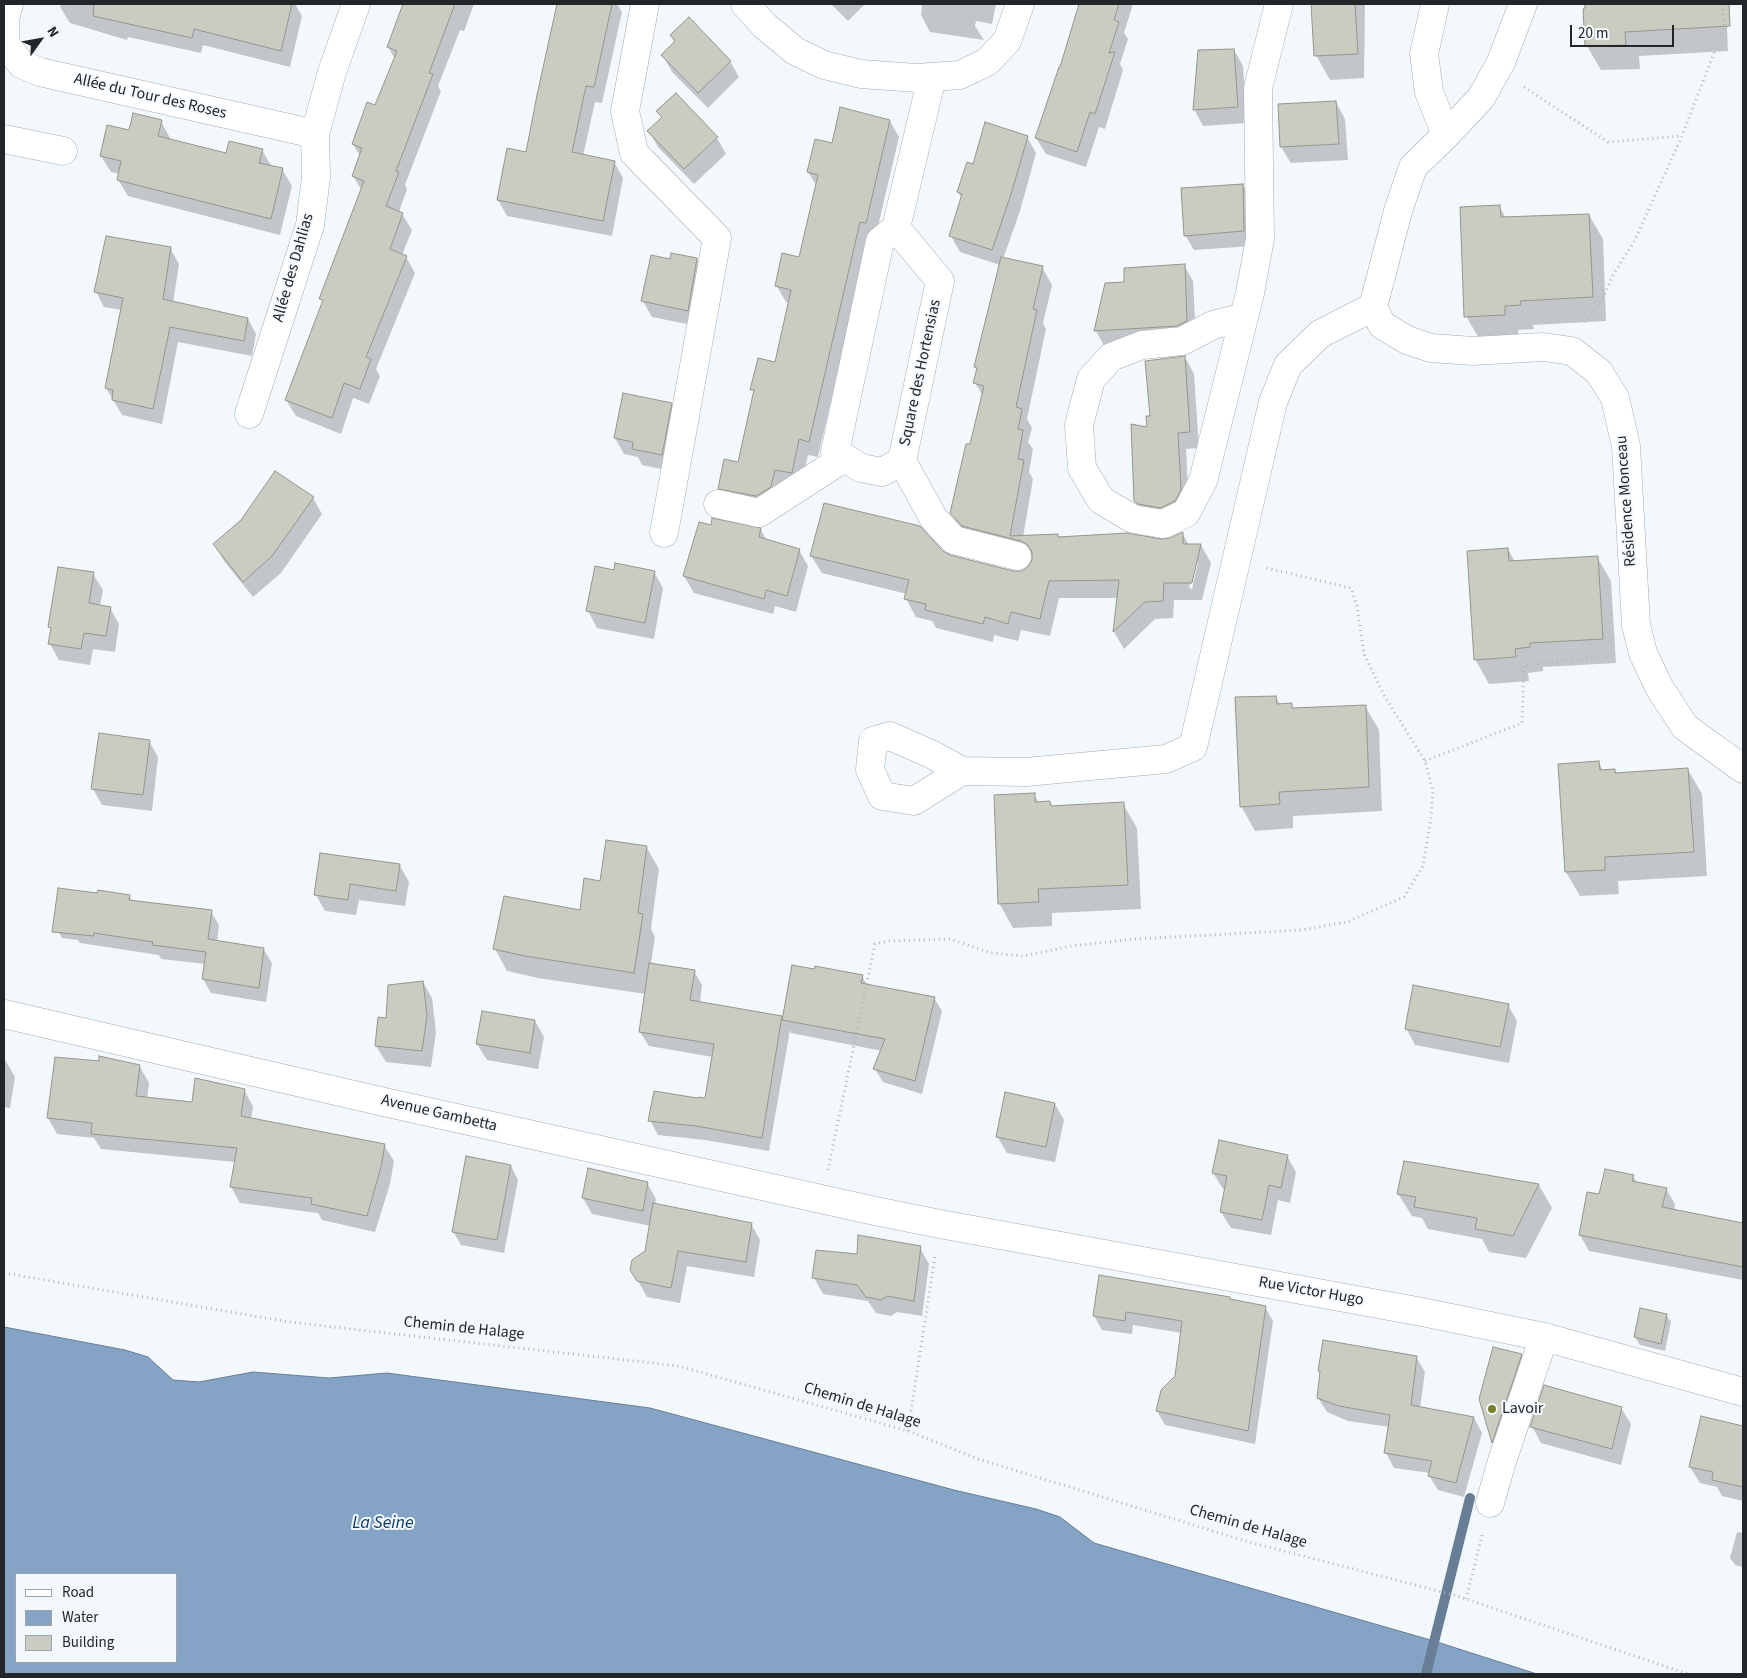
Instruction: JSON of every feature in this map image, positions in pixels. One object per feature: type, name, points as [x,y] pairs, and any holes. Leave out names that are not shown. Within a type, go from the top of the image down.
[{"type":"street","name":"Allée du Tour des Roses","points":[[9,4],[5,19],[5,43],[21,64],[40,72],[315,134]]},
{"type":"street","name":"Allée des Dahlias","points":[[249,414],[310,225],[316,177],[315,134],[332,72],[356,4]]},
{"type":"street","points":[[645,4],[625,111],[634,152],[717,238],[664,533]]},
{"type":"street","points":[[745,4],[765,26],[795,51],[824,65],[861,74],[917,78],[960,75],[987,62],[1007,41],[1020,4]]},
{"type":"street","points":[[1244,317],[1213,325],[1182,341],[1142,345],[1110,358],[1091,379],[1079,425],[1082,468],[1101,500],[1134,519],[1163,524],[1186,513],[1203,481],[1244,317],[1250,293],[1260,239],[1258,88],[1279,4]]},
{"type":"street","points":[[1436,4],[1424,54],[1429,92],[1446,135]]},
{"type":"street","points":[[962,772],[1026,772],[1166,759],[1193,747],[1273,402],[1288,365],[1320,334],[1374,307],[1398,212],[1413,167],[1481,98],[1497,69],[1523,4]]},
{"type":"street","points":[[718,504],[759,513],[844,458],[834,452],[880,241],[896,228],[932,77]]},
{"type":"street","points":[[4,139],[63,151]]},
{"type":"street","name":"Square des Hortensias","points":[[844,458],[860,468],[882,472],[902,461],[940,281],[896,228]]},
{"type":"street","name":"Résidence Monceau","points":[[1374,307],[1382,325],[1407,340],[1431,348],[1473,351],[1543,347],[1572,351],[1599,372],[1615,398],[1626,446],[1636,625],[1643,653],[1660,688],[1685,727],[1743,769]]},
{"type":"street","points":[[902,461],[934,519],[954,540],[1017,556]]},
{"type":"street","name":"Avenue Gambetta","points":[[4,1014],[384,1102],[875,1211]]},
{"type":"street","name":"Rue Victor Hugo","points":[[875,1211],[1422,1312],[1544,1337],[1743,1392]]},
{"type":"street","points":[[1490,1503],[1502,1461],[1544,1337]]},
{"type":"path","points":[[1561,350],[1601,302],[1614,273],[1634,242],[1682,136],[1724,27],[1722,4]]},
{"type":"path","points":[[1497,69],[1608,142],[1682,136]]},
{"type":"path","points":[[822,1200],[875,944],[890,941],[950,939],[991,952],[1024,956],[1071,946],[1135,939],[1302,930],[1347,922],[1404,896],[1423,866],[1431,818],[1433,791],[1425,760],[1384,697],[1364,654],[1357,606],[1351,588],[1236,561]]},
{"type":"path","points":[[1425,760],[1522,723],[1524,665],[1643,653]]},
{"type":"path","points":[[908,1431],[940,1224]]},
{"type":"path","name":"Chemin de Halage","points":[[4,1273],[289,1322],[679,1366],[908,1431],[978,1459],[1249,1542],[1454,1595],[1688,1674]]},
{"type":"path","points":[[1466,1599],[1490,1503]]},
{"type":"water","name":"La Seine","points":[[4,1327],[125,1350],[148,1357],[173,1380],[199,1382],[253,1372],[329,1378],[387,1373],[650,1408],[954,1490],[1036,1509],[1060,1517],[1094,1543],[1434,1641],[1537,1674],[4,1674]]},
{"type":"building","points":[[94,4],[292,4],[281,51],[194,29],[192,38],[93,16]]},
{"type":"building","points":[[403,4],[455,4],[429,73],[433,74],[396,171],[399,172],[386,206],[403,213],[390,249],[407,256],[366,357],[371,359],[360,389],[344,383],[332,418],[285,400],[323,300],[319,299],[364,181],[352,176],[362,148],[352,144],[367,102],[375,105],[397,51],[387,47]]},
{"type":"building","points":[[557,4],[612,4],[594,87],[586,86],[572,152],[615,161],[603,221],[497,200],[507,148],[526,152]]},
{"type":"building","points":[[1079,4],[1119,4],[1114,20],[1119,22],[1109,53],[1115,52],[1095,114],[1090,112],[1077,152],[1035,138],[1060,67]]},
{"type":"building","points":[[1311,4],[1355,4],[1358,54],[1314,56]]},
{"type":"building","points":[[1585,4],[1729,4],[1730,26],[1625,32],[1626,45],[1585,46],[1583,9]]},
{"type":"building","points":[[689,17],[731,61],[698,93],[661,55],[675,41],[670,35]]},
{"type":"building","points":[[1234,49],[1238,107],[1193,110],[1198,50]]},
{"type":"building","points":[[676,93],[718,137],[684,169],[647,131],[662,117],[656,111]]},
{"type":"building","points":[[1336,101],[1339,144],[1280,147],[1278,104]]},
{"type":"building","points":[[840,107],[890,120],[866,223],[860,222],[809,442],[799,439],[792,473],[775,470],[771,487],[756,496],[718,489],[724,459],[738,462],[754,390],[750,390],[758,358],[775,362],[791,290],[775,286],[782,253],[799,257],[818,175],[807,172],[815,139],[832,143]]},
{"type":"building","points":[[133,113],[162,120],[158,136],[226,153],[229,141],[263,149],[259,163],[283,168],[271,219],[117,180],[121,161],[100,156],[107,125],[129,130]]},
{"type":"building","points":[[985,122],[1028,136],[992,250],[949,236],[962,194],[957,192],[967,162],[973,164]]},
{"type":"building","points":[[1243,184],[1244,231],[1184,236],[1181,188]]},
{"type":"building","points":[[1500,205],[1501,217],[1589,214],[1593,297],[1520,301],[1521,305],[1505,306],[1505,315],[1464,317],[1460,207]]},
{"type":"building","points":[[106,236],[171,247],[163,299],[248,318],[244,341],[170,327],[153,409],[112,400],[113,390],[105,388],[123,298],[94,292]]},
{"type":"building","points":[[671,253],[697,258],[688,311],[641,301],[651,255],[670,259]]},
{"type":"building","points":[[1001,257],[1043,266],[1033,309],[1037,310],[1016,407],[1022,409],[1018,429],[1023,430],[1018,459],[1024,460],[1010,536],[1058,534],[1058,537],[1128,533],[1161,539],[1170,538],[1183,532],[1183,544],[1201,544],[1192,583],[1164,583],[1163,601],[1145,602],[1113,632],[1119,580],[1049,581],[1040,619],[1011,612],[1008,624],[985,617],[983,624],[925,610],[926,604],[904,599],[909,580],[810,556],[824,503],[920,526],[943,551],[950,555],[1013,571],[1022,571],[1028,567],[1032,560],[1032,552],[1028,545],[1021,541],[962,526],[950,513],[966,444],[970,444],[984,386],[973,383],[977,368],[974,367]]},
{"type":"building","points":[[1185,264],[1187,321],[1177,326],[1094,331],[1105,283],[1124,282],[1124,268]]},
{"type":"building","points":[[1185,356],[1190,432],[1178,433],[1181,490],[1175,501],[1161,508],[1138,504],[1134,501],[1131,424],[1147,427],[1146,416],[1150,416],[1145,361]]},
{"type":"building","points":[[623,393],[672,403],[662,455],[632,449],[633,442],[614,438]]},
{"type":"building","points":[[275,471],[314,497],[272,556],[243,582],[213,544],[241,520]]},
{"type":"building","points":[[712,518],[761,528],[759,537],[800,549],[787,596],[766,590],[764,599],[683,576],[699,522],[711,525]]},
{"type":"building","points":[[1508,548],[1509,561],[1598,556],[1603,639],[1530,643],[1530,647],[1515,649],[1516,657],[1474,660],[1467,551]]},
{"type":"building","points":[[615,563],[655,571],[645,623],[586,611],[595,566],[614,570]]},
{"type":"building","points":[[58,567],[94,572],[89,603],[111,607],[106,636],[84,633],[81,649],[48,644],[51,628],[48,627]]},
{"type":"building","points":[[1276,696],[1277,704],[1292,703],[1292,708],[1366,705],[1369,787],[1279,792],[1280,804],[1240,807],[1235,697]]},
{"type":"building","points":[[99,733],[150,740],[143,795],[91,789]]},
{"type":"building","points":[[1599,761],[1600,770],[1615,769],[1615,773],[1688,768],[1694,852],[1605,857],[1605,870],[1565,872],[1558,764]]},
{"type":"building","points":[[1035,793],[1035,802],[1050,801],[1051,806],[1124,802],[1128,885],[1038,889],[1039,902],[998,904],[994,795]]},
{"type":"building","points":[[606,840],[647,846],[638,913],[643,914],[634,973],[525,956],[493,949],[504,896],[580,910],[584,878],[600,881]]},
{"type":"building","points":[[320,853],[400,864],[396,891],[350,884],[348,900],[314,895]]},
{"type":"building","points":[[58,888],[97,893],[98,890],[130,895],[129,900],[212,910],[208,939],[264,948],[259,988],[202,979],[206,952],[152,945],[153,942],[94,933],[94,936],[52,932]]},
{"type":"building","points":[[649,963],[695,970],[690,1000],[782,1016],[762,1138],[696,1126],[648,1121],[654,1091],[705,1098],[714,1044],[639,1032]]},
{"type":"building","points":[[792,965],[814,969],[815,966],[863,975],[861,983],[935,997],[915,1081],[873,1069],[885,1039],[782,1020]]},
{"type":"building","points":[[423,981],[427,1015],[422,1051],[375,1046],[378,1017],[386,1018],[388,985]]},
{"type":"building","points":[[1413,985],[1509,1004],[1500,1047],[1405,1029]]},
{"type":"building","points":[[482,1011],[535,1020],[530,1053],[476,1044]]},
{"type":"building","points":[[99,1056],[140,1065],[136,1096],[192,1102],[195,1078],[245,1089],[241,1116],[385,1144],[381,1167],[367,1216],[311,1204],[312,1198],[230,1187],[237,1148],[91,1134],[92,1123],[47,1118],[55,1057],[99,1061]]},
{"type":"building","points":[[1005,1092],[1055,1103],[1046,1147],[996,1137]]},
{"type":"building","points":[[1219,1140],[1288,1155],[1281,1188],[1269,1185],[1262,1220],[1220,1212],[1227,1176],[1212,1173]]},
{"type":"building","points":[[466,1156],[511,1165],[497,1240],[452,1232]]},
{"type":"building","points":[[1404,1161],[1539,1184],[1513,1236],[1475,1229],[1477,1218],[1414,1207],[1416,1197],[1397,1194]]},
{"type":"building","points":[[588,1168],[648,1182],[643,1211],[582,1198]]},
{"type":"building","points":[[1605,1169],[1634,1175],[1632,1181],[1667,1188],[1662,1207],[1743,1223],[1743,1267],[1579,1235],[1587,1192],[1599,1194]]},
{"type":"building","points":[[653,1203],[752,1223],[746,1262],[678,1251],[671,1288],[637,1281],[630,1270],[632,1260],[645,1251]]},
{"type":"building","points":[[858,1235],[921,1246],[914,1301],[887,1296],[881,1300],[866,1297],[857,1285],[812,1278],[816,1250],[857,1254]]},
{"type":"building","points":[[1099,1275],[1230,1297],[1230,1299],[1266,1306],[1248,1431],[1156,1411],[1161,1390],[1175,1376],[1182,1321],[1126,1312],[1125,1321],[1093,1316]]},
{"type":"building","points":[[1640,1308],[1667,1314],[1661,1344],[1634,1337]]},
{"type":"building","points":[[1323,1340],[1417,1356],[1411,1405],[1474,1417],[1456,1483],[1428,1476],[1432,1461],[1384,1453],[1390,1415],[1339,1406],[1317,1398],[1320,1371],[1318,1371]]},
{"type":"building","points":[[1493,1347],[1522,1354],[1492,1443],[1479,1399]]},
{"type":"building","points":[[1544,1385],[1622,1407],[1612,1449],[1530,1427]]},
{"type":"building","points":[[1701,1416],[1743,1426],[1743,1487],[1712,1480],[1713,1472],[1689,1467]]},
{"type":"waterway","points":[[1426,1674],[1470,1498]]},
{"type":"place","name":"Lavoir","points":[[1492,1409]]}]
